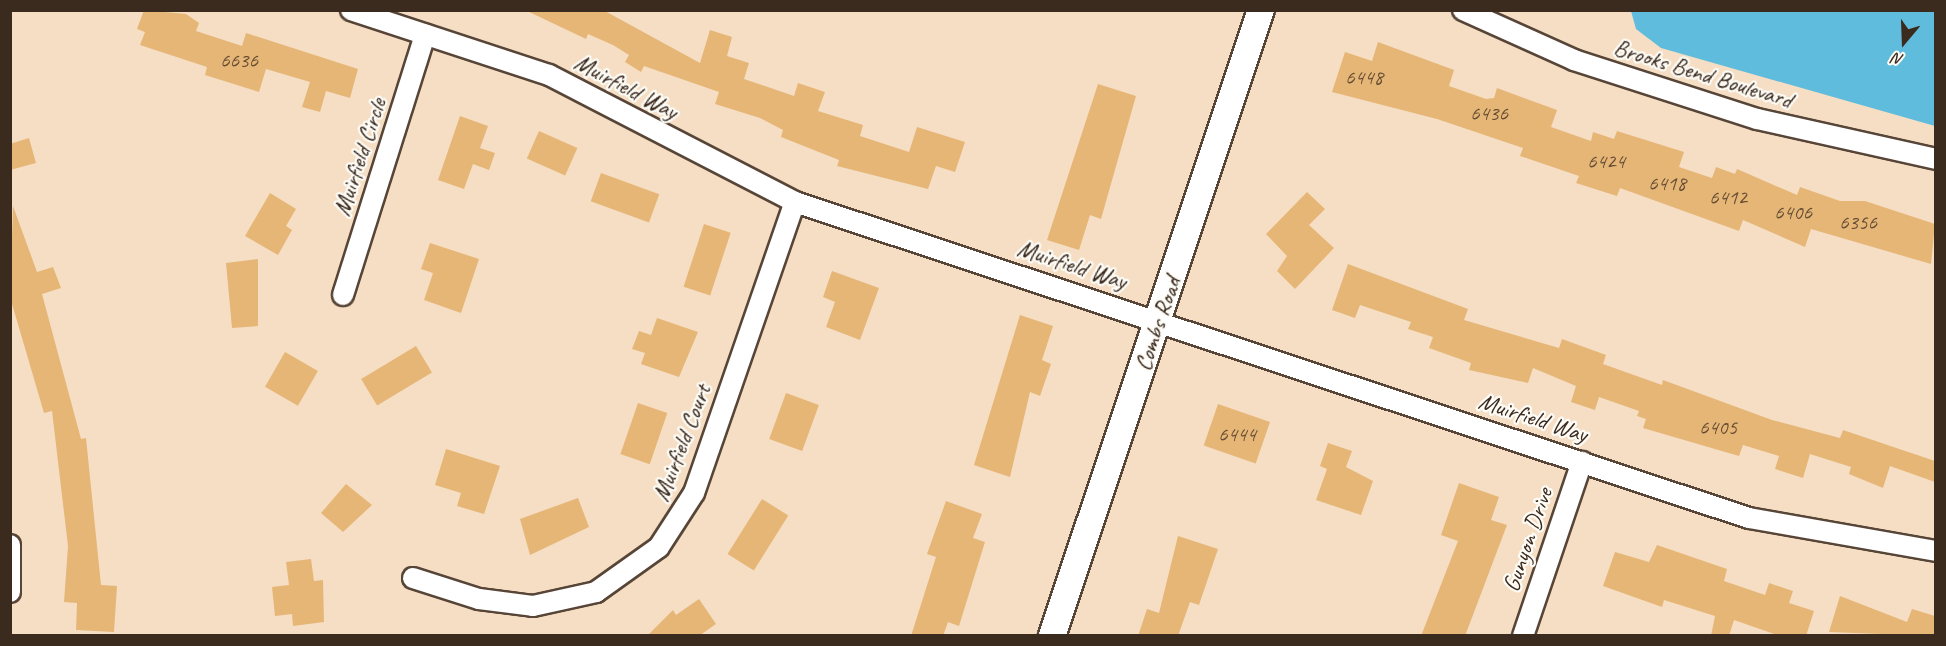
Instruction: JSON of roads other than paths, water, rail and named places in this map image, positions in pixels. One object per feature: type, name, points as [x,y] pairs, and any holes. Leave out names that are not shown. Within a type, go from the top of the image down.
[{"type":"street","name":"Muirfield Way","points":[[351,10],[589,93],[795,202],[1160,320],[1582,462],[1790,528],[1935,551]]},
{"type":"street","name":"Combs Road","points":[[1052,636],[1160,320],[1261,10]]},
{"type":"street","name":"Brooks Bend Boulevard","points":[[1463,10],[1574,60],[1713,106],[1821,137],[1935,159]]},
{"type":"street","name":"Muirfield Circle","points":[[343,295],[425,35]]},
{"type":"street","name":"Muirfield Court","points":[[413,578],[478,599],[533,606],[596,591],[659,547],[694,493],[795,202]]},
{"type":"street","name":"Gunyon Drive","points":[[1523,636],[1582,462]]},
{"type":"street","points":[[10,545],[10,592]]},
{"type":"water","points":[[1631,11],[1935,11],[1935,126],[1661,48],[1636,29]]}]
